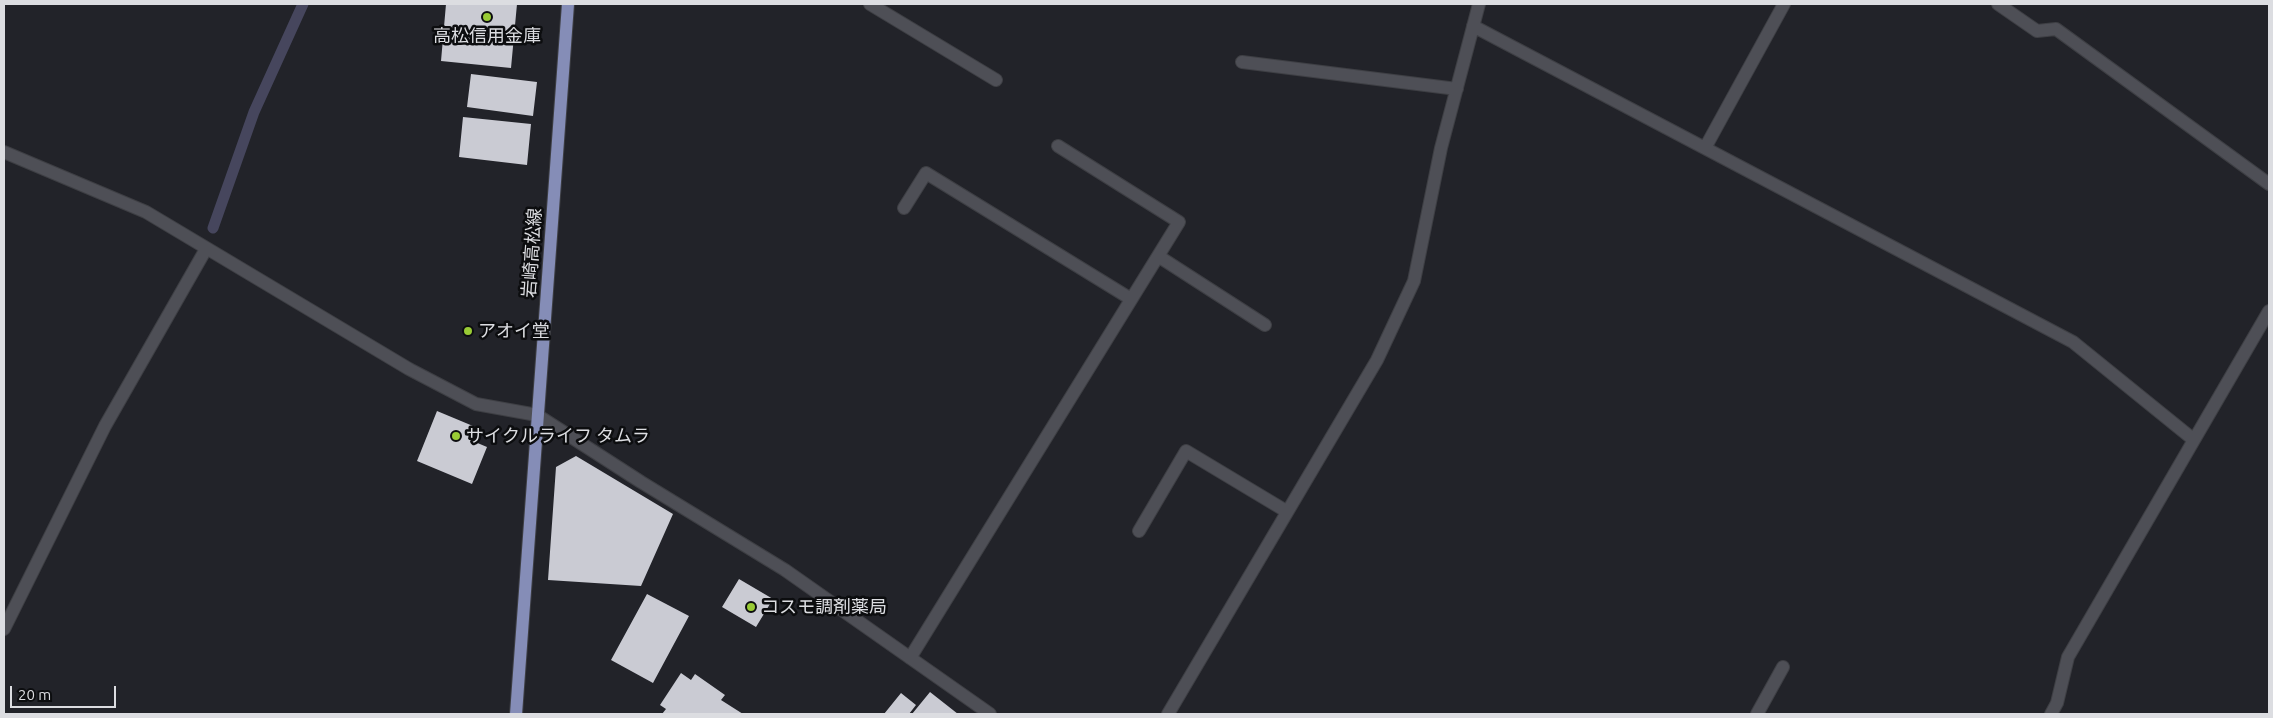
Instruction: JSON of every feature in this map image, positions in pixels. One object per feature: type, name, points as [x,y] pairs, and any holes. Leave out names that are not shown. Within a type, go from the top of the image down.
[{"type":"main road","name":"岩崎高松線","points":[[516,714],[568,4]]},
{"type":"street","points":[[870,4],[996,80]]},
{"type":"street","points":[[1168,714],[1286,511],[1377,360],[1414,280],[1441,148],[1479,4]]},
{"type":"street","points":[[1705,148],[1784,4]]},
{"type":"street","points":[[1998,4],[2038,31],[2056,30],[2269,184]]},
{"type":"street","points":[[1473,26],[2073,342],[2194,440]]},
{"type":"street","points":[[1242,62],[1457,89]]},
{"type":"street","points":[[910,658],[1178,222],[1058,146]]},
{"type":"street","points":[[4,152],[146,212],[408,368],[476,404],[537,415],[641,482],[785,570],[990,714]]},
{"type":"street","points":[[904,208],[926,173],[1131,299]]},
{"type":"street","points":[[4,628],[105,426],[206,249]]},
{"type":"street","points":[[1158,256],[1265,325]]},
{"type":"street","points":[[2051,714],[2057,703],[2068,657],[2269,311]]},
{"type":"street","points":[[1139,532],[1186,451],[1286,511]]},
{"type":"street","points":[[1757,714],[1783,667]]},
{"type":"building","points":[[446,4],[517,4],[511,68],[441,61]]},
{"type":"building","points":[[471,74],[537,82],[533,116],[467,107]]},
{"type":"building","points":[[463,117],[531,124],[527,165],[459,157]]},
{"type":"building","points":[[437,411],[473,426],[468,439],[487,447],[472,484],[417,461]]},
{"type":"building","points":[[576,456],[673,514],[641,586],[548,580],[556,467]]},
{"type":"building","points":[[739,579],[773,599],[756,627],[722,607]]},
{"type":"building","points":[[647,594],[689,616],[653,683],[611,660]]},
{"type":"building","points":[[681,673],[691,680],[695,674],[725,695],[721,700],[743,714],[662,714],[666,709],[660,705]]},
{"type":"building","points":[[930,692],[958,714],[912,714]]},
{"type":"building","points":[[901,693],[916,705],[909,714],[884,714]]},
{"type":"waterway","points":[[213,228],[254,112],[303,4]]},
{"type":"place","name":"高松信用金庫","points":[[487,17]]},
{"type":"place","name":"アオイ堂","points":[[468,331]]},
{"type":"place","name":"サイクルライフ タムラ","points":[[456,436]]},
{"type":"place","name":"コスモ調剤薬局","points":[[751,607]]}]
